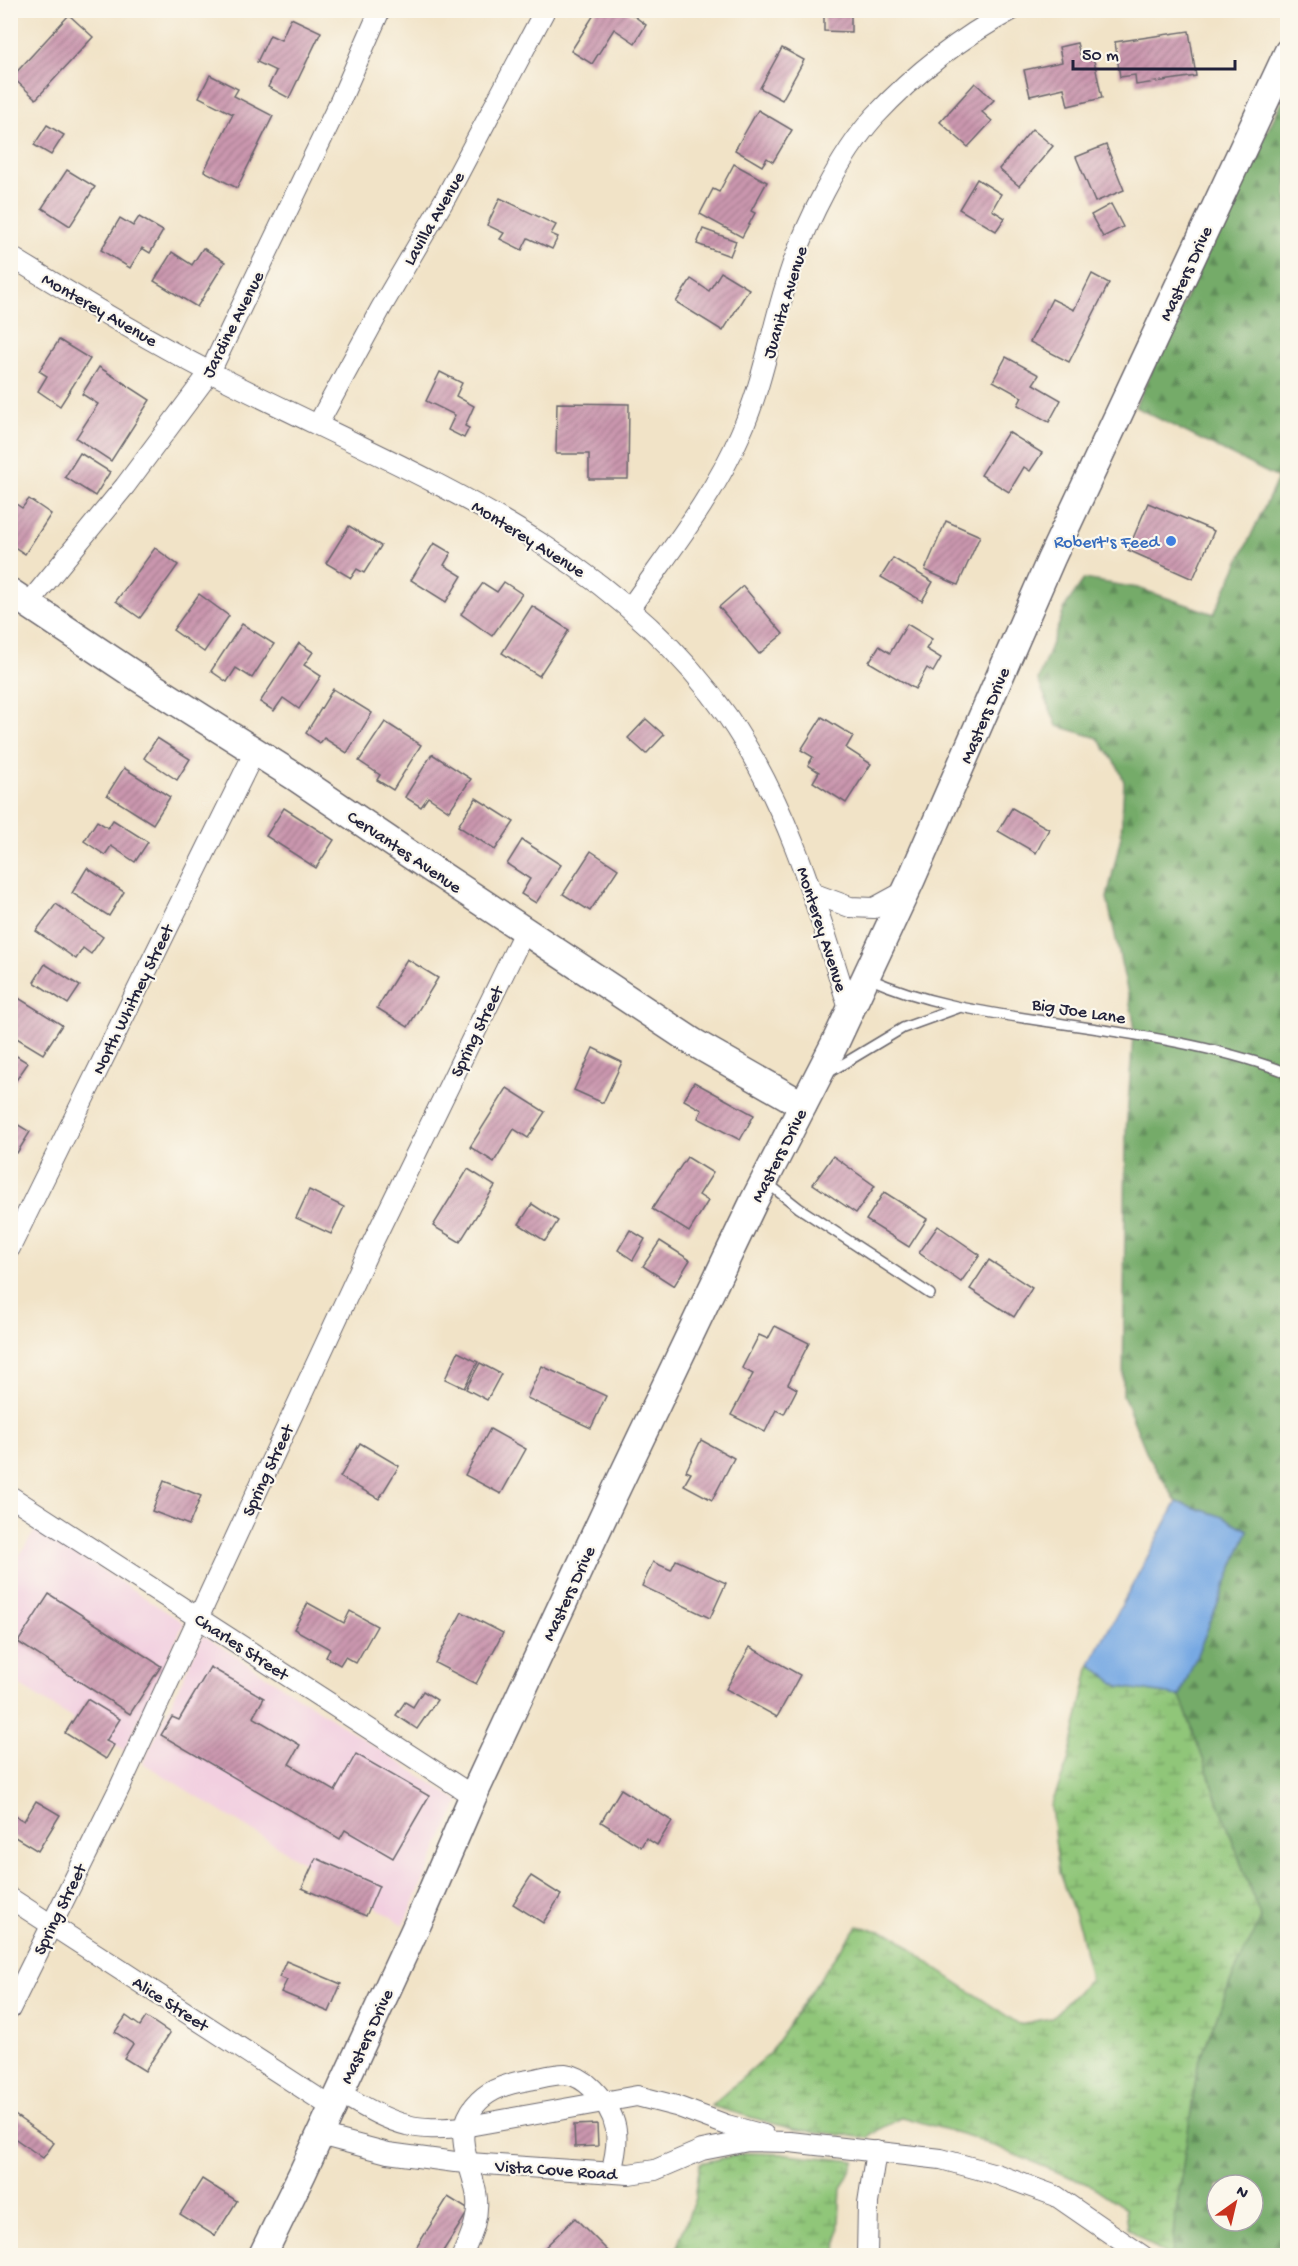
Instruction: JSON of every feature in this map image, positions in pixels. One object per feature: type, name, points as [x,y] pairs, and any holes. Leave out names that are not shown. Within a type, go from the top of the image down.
[{"type":"street","name":"Jardine Avenue","points":[[19,598],[125,486],[210,372],[306,172],[380,10]]},
{"type":"street","name":"Lavilla Avenue","points":[[318,424],[381,308],[446,197],[545,10]]},
{"type":"street","name":"Juanita Avenue","points":[[630,608],[697,511],[740,437],[765,366],[790,272],[811,221],[848,153],[874,117],[902,89],[947,51],[1012,10]]},
{"type":"street","name":"Masters Drive","points":[[262,2256],[320,2135],[473,1796],[612,1498],[765,1180],[850,1012],[907,890],[1051,559],[1287,52]]},
{"type":"street","name":"Monterey Avenue","points":[[10,256],[210,372],[463,498],[590,575],[630,608],[683,662],[727,717],[760,769],[785,821],[812,893],[850,1012]]},
{"type":"street","name":"Cervantes Avenue","points":[[19,598],[139,678],[255,751],[693,1042],[803,1105]]},
{"type":"street","name":"North Whitney Street","points":[[10,1248],[255,751]]},
{"type":"street","points":[[812,893],[850,907],[874,908],[907,890]]},
{"type":"street","name":"Spring Street","points":[[10,2009],[118,1791],[368,1252],[525,930]]},
{"type":"street","name":"Charles Street","points":[[10,1496],[473,1796]]},
{"type":"street","name":"Alice Street","points":[[10,1898],[336,2100]]},
{"type":"street","points":[[462,2256],[477,2222],[477,2199],[470,2163],[463,2147],[463,2127],[472,2109],[497,2087],[566,2074],[585,2081],[604,2101],[615,2120],[618,2149],[611,2172]]},
{"type":"street","name":"Vista Cove Road","points":[[336,2100],[408,2126],[435,2128],[463,2127],[637,2096],[676,2106],[726,2125],[790,2142]]},
{"type":"street","name":"Vista Cove Road","points":[[320,2135],[388,2153],[470,2163],[629,2174],[655,2169],[702,2150],[748,2141],[790,2142],[941,2159],[996,2174],[1056,2196],[1143,2256]]},
{"type":"street","points":[[867,2256],[868,2203],[876,2151]]},
{"type":"lane","name":"Big Joe Lane","points":[[866,977],[900,991],[959,1008],[1100,1029],[1228,1053],[1287,1073]]},
{"type":"lane","points":[[816,1080],[903,1028],[959,1008]]},
{"type":"lane","points":[[765,1180],[799,1208],[930,1294]]},
{"type":"shaded area","points":[[37,1528],[184,1623],[124,1751],[11,1680],[10,1570]]},
{"type":"shaded area","points":[[203,1635],[459,1801],[404,1925],[143,1763]]},
{"type":"green space","points":[[1287,92],[1287,2255],[1172,2255],[1174,2225],[1198,2064],[1234,1973],[1261,1919],[1180,1696],[1248,1530],[1223,1517],[1177,1502],[1148,1456],[1123,1395],[1126,1132],[1134,1022],[1107,898],[1121,836],[1124,782],[1118,767],[1098,738],[1057,726],[1038,680],[1066,605],[1084,579],[1138,588],[1214,614],[1278,478],[1135,407],[1216,233]]},
{"type":"green space","points":[[1090,1664],[1120,1687],[1180,1696],[1261,1919],[1234,1973],[1198,2064],[1174,2225],[1172,2255],[1165,2255],[1128,2228],[1126,2209],[1092,2186],[971,2137],[903,2117],[871,2134],[868,2138],[793,2129],[711,2106],[768,2055],[858,1926],[893,1934],[938,1970],[1019,2024],[1051,2018],[1090,1979],[1080,1929],[1059,1873],[1051,1806],[1068,1762]]},
{"type":"green space","points":[[748,2153],[787,2154],[855,2161],[841,2189],[837,2255],[674,2255],[695,2198],[700,2163]]},
{"type":"water","points":[[1177,1502],[1223,1517],[1248,1530],[1180,1696],[1120,1687],[1090,1664]]},
{"type":"building","points":[[597,10],[626,10],[646,25],[635,43],[614,29],[592,64],[571,51]]},
{"type":"building","points":[[824,10],[851,10],[851,32],[824,31]]},
{"type":"building","points":[[69,15],[93,37],[36,99],[12,77]]},
{"type":"building","points":[[291,18],[321,32],[289,98],[268,87],[276,71],[257,62],[270,35],[281,40]]},
{"type":"building","points":[[1189,31],[1196,76],[1136,85],[1135,75],[1120,77],[1115,42]]},
{"type":"building","points":[[1077,43],[1081,58],[1093,56],[1102,98],[1068,106],[1064,88],[1030,96],[1024,70],[1062,62],[1059,47]]},
{"type":"building","points":[[782,48],[804,60],[782,100],[760,88]]},
{"type":"building","points":[[210,75],[238,89],[234,96],[273,116],[237,188],[204,171],[233,114],[199,97]]},
{"type":"building","points":[[975,83],[994,100],[982,112],[992,121],[968,147],[940,122]]},
{"type":"building","points":[[758,110],[792,130],[773,162],[767,158],[762,166],[735,150]]},
{"type":"building","points":[[47,125],[64,135],[51,155],[34,145]]},
{"type":"building","points":[[1032,129],[1053,146],[1019,186],[999,169]]},
{"type":"building","points":[[1106,145],[1124,190],[1095,202],[1076,157]]},
{"type":"building","points":[[734,164],[767,182],[751,211],[755,213],[742,237],[700,214],[713,189],[719,192]]},
{"type":"building","points":[[67,170],[95,187],[70,226],[42,208]]},
{"type":"building","points":[[977,179],[1001,194],[992,210],[1005,218],[996,231],[959,209]]},
{"type":"building","points":[[500,198],[556,225],[551,234],[558,237],[552,249],[528,238],[522,250],[500,239],[504,233],[487,225]]},
{"type":"building","points":[[1111,204],[1123,227],[1103,237],[1091,215]]},
{"type":"building","points":[[139,217],[163,231],[150,253],[142,248],[130,268],[101,250],[120,218],[133,226]]},
{"type":"building","points":[[703,229],[736,241],[730,256],[697,244]]},
{"type":"building","points":[[203,248],[225,262],[197,307],[154,281],[172,252],[192,265]]},
{"type":"building","points":[[721,272],[749,289],[723,331],[676,302],[691,279],[709,291]]},
{"type":"building","points":[[1092,274],[1109,283],[1069,362],[1030,342],[1052,299],[1074,310]]},
{"type":"building","points":[[59,340],[90,359],[60,406],[38,391],[47,376],[39,371]]},
{"type":"building","points":[[1006,357],[1039,375],[1033,384],[1061,400],[1049,422],[1018,405],[1022,397],[993,381]]},
{"type":"building","points":[[99,367],[150,400],[111,461],[76,438],[98,404],[82,394]]},
{"type":"building","points":[[440,372],[462,383],[456,396],[474,406],[465,426],[469,428],[464,438],[448,430],[455,415],[426,401]]},
{"type":"building","points":[[557,403],[629,404],[628,479],[589,479],[589,454],[556,454]]},
{"type":"building","points":[[1008,432],[1042,453],[1030,471],[1024,467],[1009,492],[981,475]]},
{"type":"building","points":[[80,453],[110,472],[95,496],[65,477]]},
{"type":"building","points":[[29,499],[51,514],[25,554],[10,544],[10,500],[22,508]]},
{"type":"building","name":"Robert's Feed","points":[[1148,503],[1214,531],[1193,579],[1128,550]]},
{"type":"building","points":[[946,521],[980,536],[958,585],[925,570]]},
{"type":"building","points":[[349,526],[381,546],[364,573],[357,569],[351,578],[326,563]]},
{"type":"building","points":[[434,543],[451,553],[444,565],[462,576],[446,602],[411,580]]},
{"type":"building","points":[[155,548],[178,565],[140,618],[116,601]]},
{"type":"building","points":[[893,558],[933,582],[922,601],[881,577]]},
{"type":"building","points":[[504,582],[522,594],[492,636],[461,614],[483,583],[497,592]]},
{"type":"building","points":[[743,586],[783,634],[759,654],[719,607]]},
{"type":"building","points":[[199,594],[229,616],[204,652],[173,630]]},
{"type":"building","points":[[532,606],[569,630],[539,676],[502,653]]},
{"type":"building","points":[[242,624],[274,644],[252,678],[236,668],[227,682],[211,671]]},
{"type":"building","points":[[907,624],[932,639],[926,649],[941,658],[933,672],[927,668],[915,689],[869,662],[879,646],[890,653]]},
{"type":"building","points":[[299,643],[313,652],[304,665],[321,676],[299,709],[283,698],[274,711],[260,702]]},
{"type":"building","points":[[333,689],[372,713],[347,753],[324,738],[320,743],[306,733]]},
{"type":"building","points":[[822,717],[853,736],[846,748],[871,764],[846,803],[813,782],[819,772],[808,765],[813,757],[801,750]]},
{"type":"building","points":[[646,719],[664,735],[646,754],[628,738]]},
{"type":"building","points":[[385,722],[421,745],[393,790],[377,780],[380,775],[359,761]]},
{"type":"building","points":[[157,738],[190,759],[177,780],[144,758]]},
{"type":"building","points":[[432,754],[471,779],[449,811],[428,797],[421,807],[405,797]]},
{"type":"building","points":[[124,768],[170,797],[153,824],[107,795]]},
{"type":"building","points":[[476,798],[514,822],[495,850],[458,826]]},
{"type":"building","points":[[284,808],[334,840],[316,868],[266,836]]},
{"type":"building","points":[[1012,808],[1049,829],[1036,853],[998,831]]},
{"type":"building","points":[[113,820],[148,842],[135,862],[111,846],[105,855],[84,841],[97,821],[108,828]]},
{"type":"building","points":[[522,840],[561,865],[536,903],[521,894],[530,879],[507,864]]},
{"type":"building","points":[[591,851],[618,869],[590,911],[563,894]]},
{"type":"building","points":[[87,868],[124,892],[109,916],[72,893]]},
{"type":"building","points":[[56,904],[103,937],[91,954],[83,948],[76,959],[36,931]]},
{"type":"building","points":[[407,959],[438,978],[408,1027],[377,1008]]},
{"type":"building","points":[[45,964],[80,986],[68,1004],[34,982]]},
{"type":"building","points":[[12,994],[62,1025],[43,1054],[10,1034]]},
{"type":"building","points":[[593,1048],[622,1062],[603,1103],[574,1090]]},
{"type":"building","points":[[10,1052],[28,1063],[10,1089]]},
{"type":"building","points":[[694,1082],[754,1115],[740,1140],[698,1118],[702,1110],[684,1100]]},
{"type":"building","points":[[507,1088],[545,1112],[528,1138],[514,1129],[494,1162],[470,1147]]},
{"type":"building","points":[[10,1120],[30,1132],[17,1153],[10,1149]]},
{"type":"building","points":[[833,1156],[875,1186],[856,1213],[813,1184]]},
{"type":"building","points":[[687,1157],[713,1173],[699,1195],[708,1201],[689,1232],[652,1209]]},
{"type":"building","points":[[468,1169],[495,1186],[460,1242],[433,1226]]},
{"type":"building","points":[[309,1190],[344,1207],[331,1234],[296,1218]]},
{"type":"building","points":[[884,1192],[927,1219],[909,1247],[866,1220]]},
{"type":"building","points":[[532,1204],[558,1221],[545,1241],[519,1224]]},
{"type":"building","points":[[938,1226],[980,1255],[961,1282],[919,1253]]},
{"type":"building","points":[[630,1230],[645,1239],[633,1260],[618,1250]]},
{"type":"building","points":[[660,1241],[690,1260],[674,1286],[643,1266]]},
{"type":"building","points":[[989,1260],[1032,1288],[1014,1317],[970,1289]]},
{"type":"building","points":[[775,1326],[809,1343],[788,1384],[797,1389],[784,1414],[776,1410],[765,1432],[731,1415],[753,1374],[742,1368],[759,1335],[768,1339]]},
{"type":"building","points":[[458,1352],[478,1362],[464,1388],[445,1379]]},
{"type":"building","points":[[480,1363],[501,1374],[487,1400],[466,1389]]},
{"type":"building","points":[[542,1366],[606,1396],[591,1428],[527,1398]]},
{"type":"building","points":[[490,1429],[526,1449],[501,1494],[465,1475]]},
{"type":"building","points":[[701,1440],[734,1458],[712,1500],[684,1485],[691,1473],[686,1471]]},
{"type":"building","points":[[360,1443],[399,1466],[379,1499],[340,1477]]},
{"type":"building","points":[[164,1481],[201,1496],[189,1525],[152,1511]]},
{"type":"building","points":[[676,1560],[726,1583],[710,1618],[642,1586],[653,1562],[671,1570]]},
{"type":"building","points":[[49,1594],[161,1666],[130,1714],[18,1642]]},
{"type":"building","points":[[308,1603],[344,1623],[350,1611],[377,1626],[356,1663],[345,1657],[340,1665],[326,1657],[330,1649],[294,1629]]},
{"type":"building","points":[[462,1612],[503,1633],[476,1684],[435,1663]]},
{"type":"building","points":[[750,1647],[800,1675],[777,1717],[726,1689]]},
{"type":"building","points":[[210,1667],[264,1698],[253,1717],[300,1745],[289,1764],[335,1791],[356,1754],[429,1796],[393,1858],[345,1830],[340,1839],[161,1735],[172,1717],[179,1720]]},
{"type":"building","points":[[423,1691],[437,1700],[417,1729],[396,1715],[405,1702],[413,1707]]},
{"type":"building","points":[[87,1699],[120,1719],[106,1741],[114,1745],[106,1759],[65,1733]]},
{"type":"building","points":[[621,1789],[672,1821],[657,1845],[646,1838],[641,1847],[601,1822]]},
{"type":"building","points":[[36,1801],[60,1815],[38,1851],[10,1834],[10,1813],[24,1821]]},
{"type":"building","points":[[316,1858],[379,1886],[366,1916],[302,1888]]},
{"type":"building","points":[[531,1876],[561,1895],[543,1923],[513,1904]]},
{"type":"building","points":[[286,1961],[341,1984],[329,2012],[281,1992],[287,1980],[279,1977]]},
{"type":"building","points":[[126,2016],[140,2026],[146,2017],[170,2033],[145,2071],[124,2058],[133,2044],[115,2032]]},
{"type":"building","points":[[12,2113],[54,2143],[43,2158],[10,2135]]},
{"type":"building","points":[[597,2124],[598,2146],[575,2147],[574,2125]]},
{"type":"building","points":[[202,2179],[237,2201],[215,2236],[180,2214]]},
{"type":"building","points":[[448,2197],[469,2210],[440,2256],[411,2256]]},
{"type":"building","points":[[575,2218],[608,2251],[603,2256],[536,2256]]},
{"type":"place","name":"Robert's Feed","points":[[1171,541]]}]
